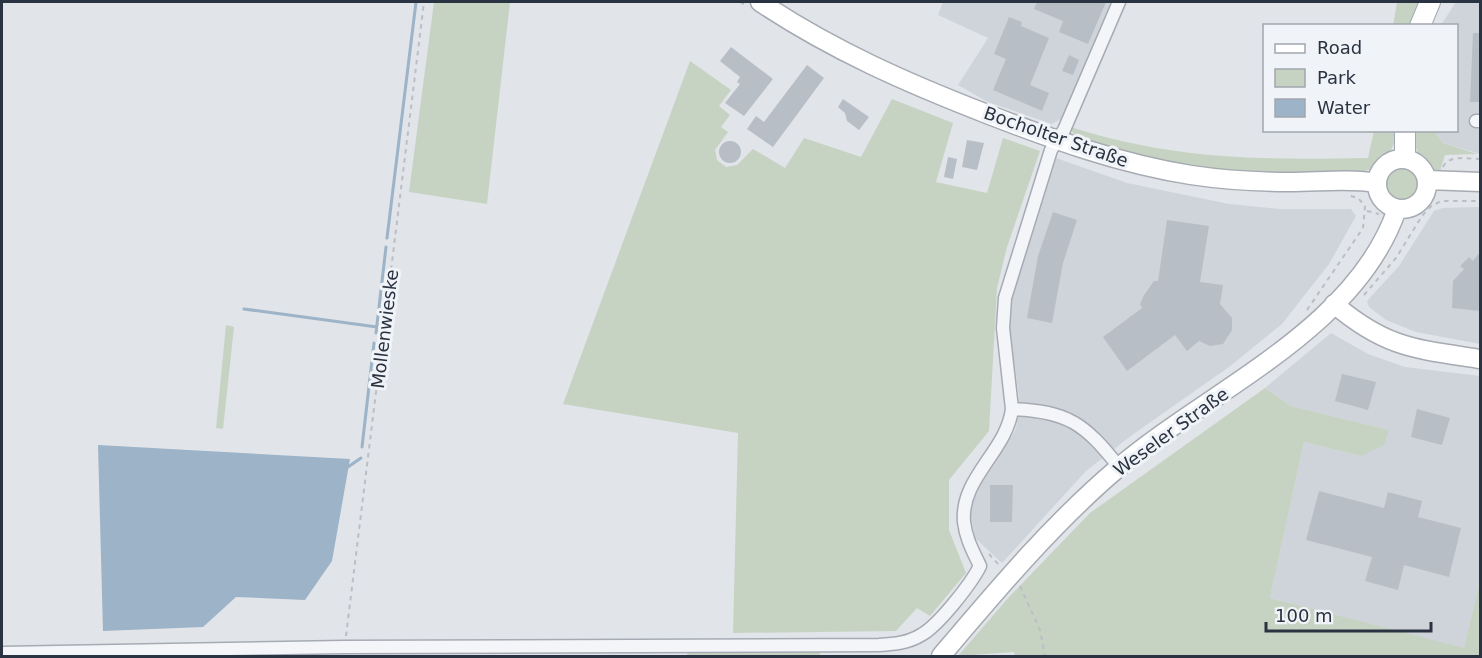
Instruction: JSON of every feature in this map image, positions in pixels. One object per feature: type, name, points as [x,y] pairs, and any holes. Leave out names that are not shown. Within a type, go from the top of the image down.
[{"type":"main road","name":"Bocholter Straße","points":[[760,2],[819,39],[897,78],[1057,140],[1126,162],[1192,175],[1246,180],[1377,183]]},
{"type":"main road","points":[[1421,24],[1430,2]]},
{"type":"main road","points":[[1405,132],[1405,158]]},
{"type":"main road","points":[[1405,158],[1420,165],[1428,180],[1425,196],[1420,203],[1413,207],[1396,209],[1382,200],[1377,183],[1378,175],[1389,162],[1405,158]]},
{"type":"main road","points":[[1428,180],[1480,182]]},
{"type":"main road","name":"Weseler Straße","points":[[941,657],[1012,575],[1119,467],[1291,343],[1334,304],[1379,249],[1396,209]]},
{"type":"main road","points":[[1334,304],[1360,326],[1383,339],[1416,349],[1480,359]]},
{"type":"street","points":[[2,653],[343,652],[879,645],[909,641],[927,632],[980,566],[971,550],[964,521],[966,501],[973,483],[1001,443],[1012,409],[1003,328],[1005,298],[1033,202],[1057,140],[1064,130],[1119,2]]},
{"type":"street","points":[[1012,409],[1039,410],[1063,416],[1088,432],[1119,467]]},
{"type":"path","name":"Mollenwieske","points":[[343,652],[424,2]]},
{"type":"path","points":[[1415,229],[1430,207],[1441,201],[1480,201]]},
{"type":"path","points":[[989,554],[1012,575],[1025,593],[1040,630],[1045,657]]},
{"type":"shaded area","points":[[943,2],[1113,2],[1061,119],[1052,124],[988,102],[958,85],[988,38],[938,15]]},
{"type":"shaded area","points":[[1456,2],[1480,2],[1480,154],[1443,143],[1435,132],[1458,132],[1458,24],[1442,24]]},
{"type":"shaded area","points":[[1056,158],[1127,183],[1229,204],[1280,209],[1351,209],[1356,216],[1329,264],[1282,324],[1229,367],[1132,435],[1086,471],[1002,563],[975,538],[970,513],[975,491],[1016,429],[1019,397],[1009,322],[1012,298]]},
{"type":"shaded area","points":[[1480,207],[1480,344],[1416,332],[1386,320],[1369,307],[1367,301],[1399,266],[1434,211],[1443,208]]},
{"type":"shaded area","points":[[1331,333],[1368,354],[1405,367],[1480,376],[1480,581],[1464,649],[1270,598],[1304,442],[1361,456],[1389,430],[1291,406],[1265,388]]},
{"type":"green space","points":[[434,2],[510,2],[487,204],[409,192]]},
{"type":"green space","points":[[1397,2],[1422,2],[1414,24],[1393,24]]},
{"type":"green space","points":[[690,61],[731,90],[719,106],[730,115],[721,127],[728,132],[715,150],[717,160],[726,167],[737,165],[753,149],[785,168],[804,138],[861,157],[892,99],[953,123],[936,182],[987,193],[1003,138],[1040,151],[1007,247],[997,288],[989,431],[949,480],[949,530],[966,573],[930,616],[917,608],[896,631],[733,633],[738,433],[563,404]]},
{"type":"green space","points":[[1070,127],[1146,146],[1218,156],[1290,159],[1368,158],[1374,132],[1397,132],[1387,157],[1370,170],[1304,175],[1205,168],[1140,156],[1076,139]]},
{"type":"green space","points":[[1413,132],[1435,132],[1443,143],[1477,154],[1445,155],[1440,171],[1437,171],[1426,164],[1415,144]]},
{"type":"green space","points":[[1402,165],[1415,170],[1420,183],[1415,196],[1402,201],[1389,196],[1384,183],[1389,170]]},
{"type":"green space","points":[[226,325],[234,327],[223,429],[216,428]]},
{"type":"green space","points":[[1265,388],[1291,406],[1389,430],[1384,445],[1361,456],[1304,442],[1270,598],[1464,648],[1480,581],[1480,656],[1015,656],[1014,652],[958,656],[1009,597],[1090,513]]},
{"type":"green space","points":[[688,652],[821,652],[819,656],[686,656]]},
{"type":"water","points":[[98,445],[350,459],[332,561],[305,600],[236,597],[203,627],[103,631]]},
{"type":"building","points":[[1037,2],[1106,2],[1088,44],[1059,32],[1063,21],[1034,9]]},
{"type":"building","points":[[1009,17],[1022,22],[1021,26],[1049,38],[1030,85],[1049,93],[1042,111],[993,90],[1006,59],[994,54]]},
{"type":"building","points":[[1473,33],[1480,33],[1480,102],[1470,102]]},
{"type":"building","points":[[731,47],[773,79],[744,116],[725,103],[740,84],[737,82],[740,77],[720,61]]},
{"type":"building","points":[[1069,55],[1079,60],[1073,75],[1062,71]]},
{"type":"building","points":[[807,65],[824,78],[773,147],[747,129],[756,116],[764,122]]},
{"type":"building","points":[[843,99],[869,117],[859,130],[847,121],[845,113],[838,107]]},
{"type":"building","points":[[967,140],[984,143],[977,170],[962,167]]},
{"type":"building","points":[[730,141],[738,144],[741,152],[738,160],[730,163],[722,160],[719,152],[722,144]]},
{"type":"building","points":[[948,157],[957,159],[953,179],[944,177]]},
{"type":"building","points":[[1053,212],[1077,220],[1063,263],[1052,323],[1027,318],[1038,256]]},
{"type":"building","points":[[1167,220],[1209,226],[1200,282],[1223,285],[1220,304],[1232,318],[1232,330],[1223,344],[1210,346],[1199,341],[1187,351],[1175,335],[1127,371],[1103,337],[1142,308],[1140,304],[1144,295],[1154,281],[1158,281]]},
{"type":"building","points":[[1480,252],[1480,311],[1452,308],[1453,281],[1464,269],[1460,266],[1469,257],[1473,261]]},
{"type":"building","points":[[1342,374],[1376,382],[1368,410],[1335,401]]},
{"type":"building","points":[[1417,409],[1450,418],[1442,445],[1411,437]]},
{"type":"building","points":[[990,485],[1013,485],[1012,522],[990,522]]},
{"type":"building","points":[[1319,491],[1384,508],[1388,492],[1422,501],[1418,517],[1461,528],[1449,577],[1404,565],[1398,590],[1365,581],[1372,557],[1306,540]]},
{"type":"waterway","points":[[387,238],[416,2]]},
{"type":"waterway","points":[[376,333],[386,247]]},
{"type":"waterway","points":[[244,309],[377,327]]},
{"type":"waterway","points":[[362,447],[374,343]]},
{"type":"waterway","points":[[345,469],[361,458]]}]
